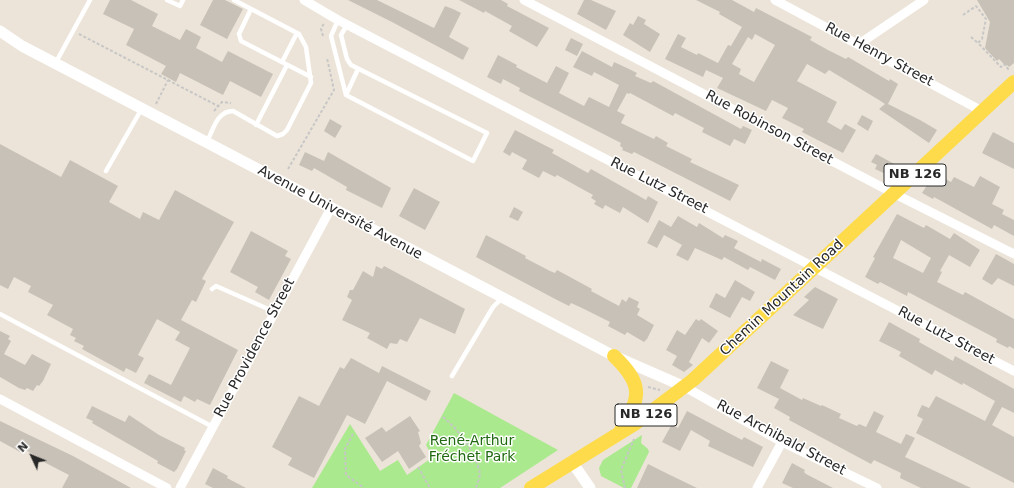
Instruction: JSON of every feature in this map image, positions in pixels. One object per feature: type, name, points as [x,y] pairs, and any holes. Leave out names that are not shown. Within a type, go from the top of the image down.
[{"type":"main road","name":"Chemin Mountain Road","points":[[530,488],[619,434],[685,387],[815,268],[982,111],[1011,76]]},
{"type":"main road","points":[[614,356],[626,368],[635,382],[636,389],[635,406],[619,434]]},
{"type":"street","name":"Rue Lutz Street","points":[[304,0],[347,25],[1014,371]]},
{"type":"street","name":"Rue Robinson Street","points":[[524,0],[894,194],[1014,254]]},
{"type":"street","name":"Rue Henry Street","points":[[775,0],[982,111]]},
{"type":"street","points":[[859,44],[924,0]]},
{"type":"street","name":"Avenue Université Avenue","points":[[0,31],[22,46],[55,64],[502,298],[614,356],[685,387]]},
{"type":"street","name":"Rue Providence Street","points":[[180,488],[330,208]]},
{"type":"street","name":"Rue Archibald Street","points":[[685,387],[782,442],[877,488]]},
{"type":"street","points":[[0,399],[167,488]]},
{"type":"street","points":[[757,488],[782,442]]},
{"type":"street","points":[[572,462],[590,488]]},
{"type":"lane","points":[[55,64],[90,0]]},
{"type":"lane","points":[[167,0],[180,6],[183,0]]},
{"type":"lane","points":[[206,142],[221,114],[226,111],[233,111],[277,136],[283,134],[287,130],[312,83],[306,48],[297,33],[234,0]]},
{"type":"lane","points":[[251,9],[239,34],[241,40],[311,77]]},
{"type":"lane","points":[[338,20],[331,36],[346,94],[473,161],[487,133],[351,65],[346,59],[341,35],[347,25]]},
{"type":"lane","points":[[282,62],[297,33]]},
{"type":"lane","points":[[256,125],[287,65]]},
{"type":"lane","points":[[346,94],[358,69]]},
{"type":"lane","points":[[106,171],[146,112]]},
{"type":"lane","points":[[212,289],[216,286],[275,312]]},
{"type":"lane","points":[[452,376],[493,307],[502,298]]},
{"type":"lane","points":[[0,314],[213,427]]},
{"type":"path","points":[[963,15],[976,6],[986,19],[982,39],[978,43]]},
{"type":"path","points":[[323,37],[321,29],[328,14]]},
{"type":"path","points":[[85,36],[218,106]]},
{"type":"path","points":[[971,37],[1001,67],[1004,64],[1011,76]]},
{"type":"path","points":[[288,169],[334,90],[326,52]]},
{"type":"path","points":[[146,112],[169,80]]},
{"type":"path","points":[[646,387],[663,391]]},
{"type":"path","points":[[443,418],[451,424],[470,450],[480,474],[476,488]]},
{"type":"path","points":[[353,434],[345,449],[346,475],[364,488]]},
{"type":"path","points":[[624,488],[621,470],[634,437]]},
{"type":"path","points":[[418,467],[430,488]]},
{"type":"green space","name":"René-Arthur Fréchet Park","points":[[454,393],[558,450],[500,488],[312,488],[350,424],[380,471],[398,460],[407,475],[433,457],[426,445]]},
{"type":"green space","points":[[642,435],[641,443],[648,449],[649,452],[631,488],[624,488],[601,476],[599,468],[603,460]]},
{"type":"building","points":[[110,0],[131,0],[158,14],[152,26],[180,40],[186,29],[201,37],[196,48],[222,62],[228,51],[273,74],[261,97],[230,81],[223,95],[180,73],[176,82],[161,74],[166,66],[126,45],[134,29],[103,14]]},
{"type":"building","points":[[213,0],[225,0],[243,9],[227,39],[200,25]]},
{"type":"building","points":[[348,0],[377,0],[434,28],[445,6],[453,9],[461,13],[449,37],[469,48],[463,60]]},
{"type":"building","points":[[459,0],[501,0],[508,4],[507,6],[549,28],[537,47],[509,31],[512,26],[485,11],[484,13]]},
{"type":"building","points":[[584,0],[591,0],[616,11],[606,30],[577,14]]},
{"type":"building","points":[[696,0],[732,0],[754,12],[756,8],[812,37],[810,40],[828,50],[846,59],[848,57],[889,81],[890,79],[898,84],[888,104],[937,130],[929,143],[879,109],[885,104],[879,100],[829,70],[825,74],[807,64],[797,81],[837,102],[827,122],[841,130],[845,124],[856,130],[843,153],[802,132],[804,129],[782,118],[788,108],[772,100],[766,111],[717,88],[723,78],[706,70],[703,77],[665,59],[678,34],[686,38],[681,47],[697,55],[698,53],[718,63],[728,45],[731,46],[742,27],[719,14],[720,12]],"holes":[[[755,34],[775,45],[754,82],[739,74],[741,69],[732,64],[748,37],[752,40]]]},
{"type":"building","points":[[977,0],[1014,0],[1014,63],[1009,67],[999,59],[997,61],[985,48],[990,22]]},
{"type":"building","points":[[638,16],[646,20],[644,24],[660,34],[650,52],[623,35],[630,23],[633,25]]},
{"type":"building","points":[[571,38],[583,44],[577,56],[565,50]]},
{"type":"building","points":[[582,51],[612,67],[614,62],[629,69],[637,73],[635,76],[651,83],[653,81],[741,129],[743,126],[752,130],[745,144],[734,139],[730,146],[702,132],[704,128],[675,113],[673,116],[630,93],[627,93],[617,111],[625,115],[621,123],[654,139],[656,136],[668,143],[666,146],[692,159],[690,162],[739,185],[730,201],[634,152],[632,154],[622,150],[623,148],[620,146],[621,143],[519,91],[520,88],[503,79],[501,84],[487,77],[498,55],[517,65],[516,67],[547,83],[556,66],[569,73],[559,93],[584,106],[589,97],[609,107],[619,85],[594,72],[592,76],[573,67]]},
{"type":"building","points":[[862,115],[873,121],[868,131],[857,124]]},
{"type":"building","points":[[330,119],[342,126],[335,138],[324,131]]},
{"type":"building","points":[[515,130],[554,150],[552,153],[588,173],[591,169],[646,200],[648,196],[658,202],[648,223],[623,207],[620,213],[605,205],[603,209],[594,204],[596,201],[591,198],[593,195],[557,175],[555,177],[543,171],[539,178],[522,169],[527,160],[512,152],[510,156],[503,152]]},
{"type":"building","points":[[993,132],[1014,143],[1014,169],[982,153]]},
{"type":"building","points":[[0,144],[61,177],[70,160],[118,186],[109,202],[140,219],[143,212],[159,220],[175,190],[234,222],[202,279],[206,281],[196,302],[192,300],[181,320],[238,350],[210,405],[197,399],[195,402],[184,396],[181,402],[144,383],[149,374],[171,385],[190,348],[175,340],[180,332],[157,319],[138,355],[144,358],[136,373],[126,368],[124,372],[82,349],[84,346],[74,341],[76,338],[70,335],[73,329],[47,315],[53,305],[28,292],[31,286],[14,277],[8,289],[0,285]]},
{"type":"building","points":[[305,152],[324,161],[328,152],[391,188],[382,208],[346,190],[347,187],[314,168],[312,171],[299,165]]},
{"type":"building","points":[[876,154],[898,166],[892,177],[875,169],[877,165],[871,162]]},
{"type":"building","points":[[935,173],[951,182],[954,177],[974,187],[980,176],[1000,187],[992,204],[1004,210],[1002,214],[1014,220],[1014,236],[994,225],[992,229],[934,197],[933,199],[922,193]]},
{"type":"building","points":[[414,188],[440,202],[425,230],[399,216]]},
{"type":"building","points":[[514,207],[523,212],[518,221],[509,217]]},
{"type":"building","points":[[897,214],[924,228],[926,225],[950,239],[954,233],[980,250],[970,267],[949,255],[940,271],[942,272],[937,282],[963,295],[965,292],[1014,319],[1014,349],[1009,346],[1008,348],[996,342],[997,339],[908,292],[907,296],[880,282],[878,284],[865,277],[875,258],[873,257]],"holes":[[[901,240],[931,258],[923,273],[893,258]]]},
{"type":"building","points":[[678,216],[697,227],[699,223],[723,238],[725,235],[738,241],[734,248],[761,262],[762,259],[781,269],[775,280],[750,267],[748,270],[724,257],[722,260],[695,248],[688,261],[676,255],[682,245],[664,235],[657,248],[647,243],[659,220],[671,227]]},
{"type":"building","points":[[251,231],[288,251],[285,256],[291,259],[269,300],[255,292],[258,287],[230,272]]},
{"type":"building","points":[[486,235],[526,256],[525,258],[550,271],[555,273],[557,270],[619,306],[622,299],[626,302],[629,297],[639,302],[637,307],[640,309],[637,315],[654,325],[647,339],[644,342],[627,332],[625,335],[608,326],[610,322],[571,303],[569,306],[476,257]]},
{"type":"building","points":[[996,254],[1014,264],[1014,286],[998,278],[992,285],[982,279]]},
{"type":"building","points":[[376,266],[382,269],[384,266],[465,309],[455,334],[420,318],[407,342],[400,339],[397,344],[390,343],[387,349],[367,338],[370,333],[342,320],[352,300],[347,297],[350,290],[353,290],[363,271],[373,277]]},
{"type":"building","points":[[735,280],[755,292],[750,301],[742,297],[730,318],[709,307],[716,293],[725,298]]},
{"type":"building","points":[[815,287],[838,299],[823,329],[793,315],[809,300],[804,297]]},
{"type":"building","points":[[696,319],[699,321],[701,319],[718,331],[709,343],[702,338],[689,362],[693,365],[684,372],[672,365],[677,356],[666,350],[677,330],[685,335]]},
{"type":"building","points":[[889,322],[920,339],[919,342],[953,361],[955,356],[1014,389],[1014,413],[1002,407],[992,425],[1014,437],[1014,483],[916,433],[923,419],[917,416],[922,405],[929,408],[936,396],[985,421],[995,401],[963,383],[962,385],[935,370],[932,375],[899,356],[901,352],[879,341]]},
{"type":"building","points":[[0,331],[10,336],[8,339],[11,341],[4,354],[25,365],[32,354],[51,364],[43,381],[39,386],[37,385],[33,391],[27,388],[25,390],[19,388],[0,377]]},
{"type":"building","points":[[351,358],[379,373],[382,366],[431,391],[426,401],[387,381],[365,424],[347,415],[314,478],[288,465],[292,458],[272,447],[299,396],[319,406],[340,367],[344,369]]},
{"type":"building","points":[[771,361],[789,370],[780,388],[802,400],[803,398],[841,414],[839,418],[857,426],[859,424],[866,427],[874,411],[884,416],[876,432],[901,444],[906,434],[915,438],[905,457],[971,488],[921,488],[900,478],[901,473],[874,460],[871,464],[789,420],[790,417],[774,408],[779,399],[757,388]]},
{"type":"building","points":[[92,406],[125,422],[129,415],[159,435],[185,448],[184,450],[186,451],[177,469],[174,472],[157,463],[158,461],[92,423],[93,421],[86,418]]},
{"type":"building","points":[[687,411],[742,440],[744,437],[763,447],[753,467],[708,446],[710,441],[691,430],[680,451],[662,442],[672,424],[678,428]]},
{"type":"building","points":[[410,416],[420,431],[418,432],[421,443],[419,446],[426,457],[409,469],[398,451],[382,462],[365,438],[382,427],[386,432]]},
{"type":"building","points":[[0,421],[73,456],[131,488],[62,488],[69,475],[21,448],[20,452],[0,441]]},
{"type":"building","points":[[792,463],[805,470],[804,472],[806,474],[833,488],[793,488],[782,483]]},
{"type":"building","points":[[648,464],[668,474],[697,488],[637,488]]},
{"type":"building","points":[[213,468],[228,476],[227,478],[246,488],[213,488],[205,484]]}]
